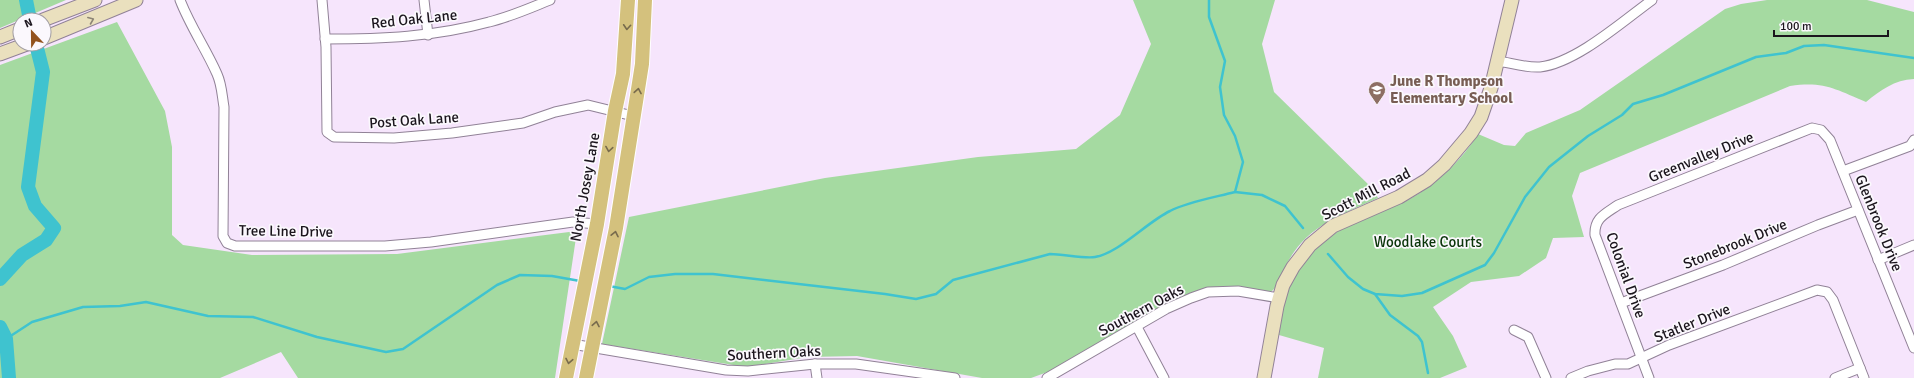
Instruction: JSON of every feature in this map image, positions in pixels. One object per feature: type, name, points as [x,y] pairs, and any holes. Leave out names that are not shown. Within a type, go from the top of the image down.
[{"type":"main road","name":"North Josey Lane","points":[[566,378],[623,74],[628,0]]},
{"type":"main road","points":[[586,378],[617,222],[644,52],[645,0]]},
{"type":"street","points":[[52,17],[95,0]]},
{"type":"street","points":[[52,35],[136,0]]},
{"type":"street","name":"Tree Line Drive","points":[[180,0],[187,18],[218,75],[221,87],[224,108],[223,236],[227,243],[235,246],[385,246],[431,242],[573,222],[596,224]]},
{"type":"street","name":"Post Oak Lane","points":[[322,0],[325,39],[327,132],[334,137],[394,138],[452,133],[524,123],[555,112],[588,105],[633,116]]},
{"type":"street","points":[[424,0],[428,35]]},
{"type":"street","name":"Red Oak Lane","points":[[325,39],[392,38],[428,35],[489,22],[550,0]]},
{"type":"street","name":"Scott Mill Road","points":[[1264,378],[1279,298],[1283,285],[1293,267],[1310,245],[1320,235],[1333,226],[1413,189],[1444,165],[1462,145],[1481,117],[1491,88],[1512,0]]},
{"type":"street","points":[[1498,61],[1538,67],[1556,63],[1585,48],[1642,3],[1652,0]]},
{"type":"street","points":[[0,37],[12,32]]},
{"type":"street","name":"Greenvalley Drive","points":[[1594,226],[1602,215],[1618,205],[1812,128],[1822,130],[1824,132]]},
{"type":"street","name":"Glenbrook Drive","points":[[1824,132],[1830,140],[1843,171],[1878,260],[1912,337],[1914,348]]},
{"type":"street","points":[[1843,171],[1910,146],[1914,140]]},
{"type":"street","name":"Stonebrook Drive","points":[[1621,303],[1723,265],[1858,210]]},
{"type":"street","name":"Colonial Drive","points":[[1594,226],[1595,235],[1649,378]]},
{"type":"street","points":[[1878,260],[1914,245]]},
{"type":"street","name":"Statler Drive","points":[[1571,378],[1588,371],[1615,364],[1628,364],[1642,359],[1669,346],[1808,292],[1817,290],[1827,292],[1833,300],[1860,368]]},
{"type":"street","name":"Southern Oaks","points":[[1047,378],[1180,302],[1208,292],[1238,291],[1279,298]]},
{"type":"street","points":[[1137,327],[1164,378]]},
{"type":"street","points":[[1514,330],[1528,337],[1546,378]]},
{"type":"street","name":"Southern Oaks","points":[[572,344],[717,374],[815,364],[856,364],[955,378]]},
{"type":"street","points":[[815,364],[817,378]]},
{"type":"street","points":[[1835,378],[1860,368],[1864,378]]},
{"type":"green space","points":[[0,0],[66,0],[38,12],[12,12],[12,23],[0,28]]},
{"type":"green space","points":[[1133,0],[1275,0],[1262,44],[1274,92],[1373,189],[1378,198],[1332,219],[1311,234],[1294,252],[1275,288],[1271,292],[1232,286],[1199,290],[1169,302],[1053,370],[1031,378],[982,378],[857,356],[808,357],[746,367],[602,344],[629,217],[825,178],[978,157],[1076,149],[1120,115],[1151,44]]},
{"type":"green space","name":"Woodlake Courts","points":[[1767,0],[1867,0],[1914,12],[1914,79],[1900,81],[1883,90],[1866,102],[1821,85],[1790,86],[1580,173],[1572,196],[1584,237],[1553,238],[1546,258],[1519,276],[1471,282],[1433,307],[1453,336],[1467,367],[1440,378],[1318,378],[1324,348],[1279,335],[1283,305],[1288,289],[1301,267],[1317,248],[1347,226],[1401,204],[1429,187],[1456,163],[1478,134],[1504,145],[1515,146],[1526,133],[1580,110],[1725,9],[1741,4]]},
{"type":"green space","points":[[117,22],[165,111],[172,147],[172,235],[183,245],[252,255],[397,254],[577,231],[555,378],[298,378],[281,352],[220,378],[0,378],[0,65],[35,52],[52,52],[52,46]]},
{"type":"waterway","points":[[26,0],[28,12]]},
{"type":"waterway","points":[[609,286],[625,289],[649,277],[675,274],[713,274],[916,299],[936,294],[953,280],[1050,254],[1095,257],[1114,250],[1152,222],[1170,211],[1193,202],[1235,192],[1243,162],[1235,136],[1224,115],[1220,87],[1225,61],[1209,17],[1209,0]]},
{"type":"waterway","points":[[1328,254],[1348,277],[1363,289],[1375,294],[1402,296],[1422,293],[1485,265],[1494,253],[1525,197],[1549,167],[1588,136],[1622,115],[1633,104],[1663,95],[1756,57],[1786,53],[1804,46],[1824,45],[1914,58]]},
{"type":"waterway","points":[[0,279],[22,255],[46,240],[54,228],[35,206],[28,187],[43,72],[38,52]]},
{"type":"waterway","points":[[1235,192],[1262,195],[1285,206],[1303,228]]},
{"type":"waterway","points":[[6,339],[32,322],[83,307],[120,306],[146,302],[208,316],[253,317],[317,337],[386,352],[403,349],[497,285],[520,275],[552,276],[580,281]]},
{"type":"waterway","points":[[1375,294],[1390,315],[1418,336],[1422,342],[1428,373]]},
{"type":"waterway","points":[[0,327],[6,339],[9,378]]},
{"type":"place","name":"June R Thompson Elementary School","points":[[1377,105]]}]
